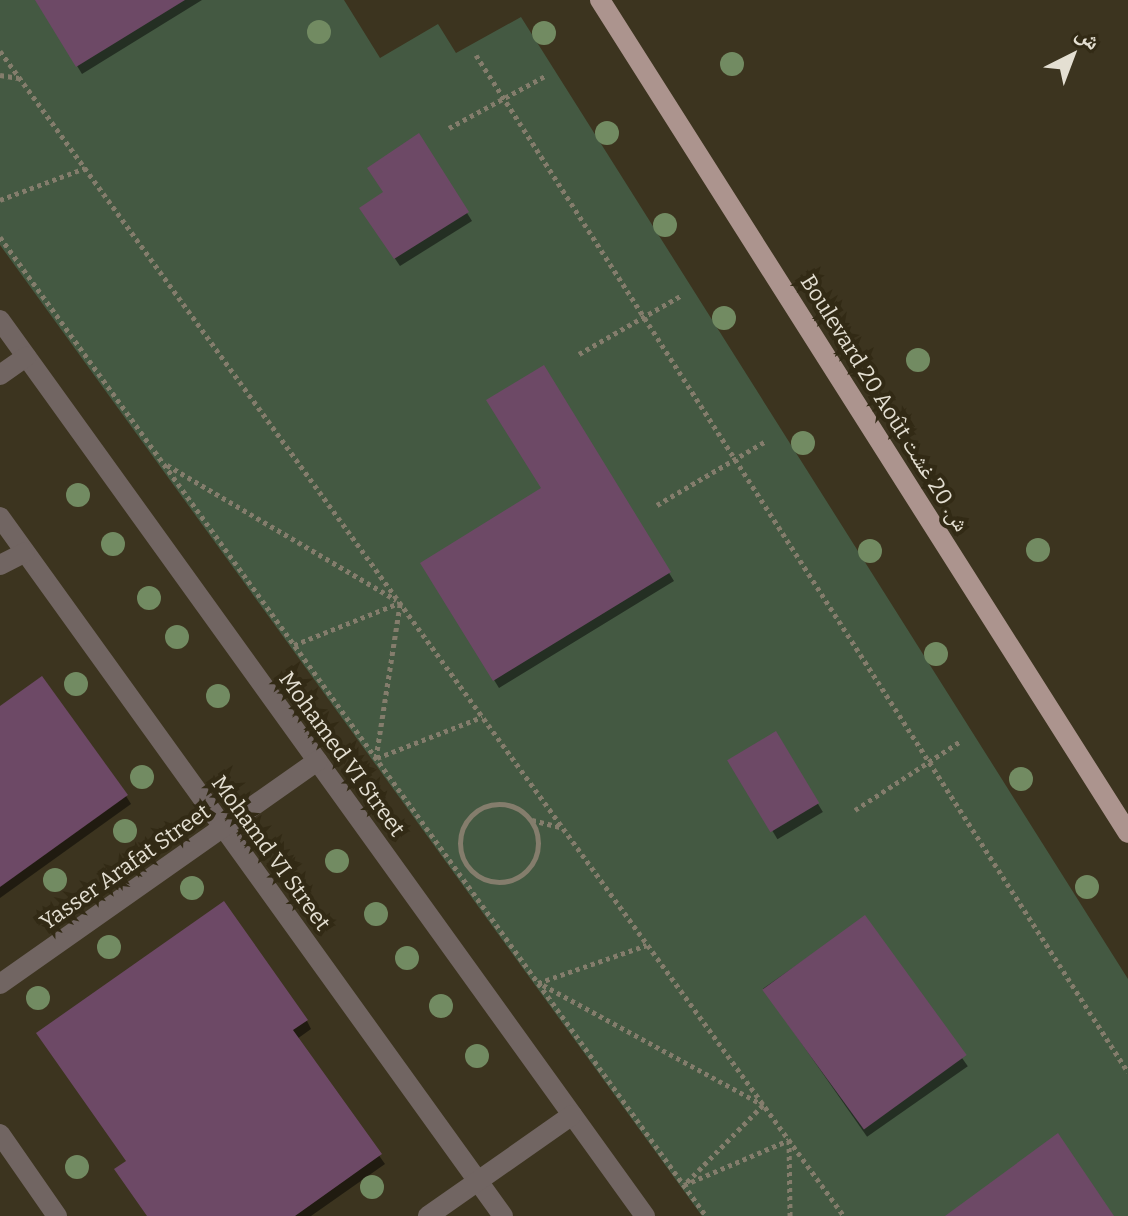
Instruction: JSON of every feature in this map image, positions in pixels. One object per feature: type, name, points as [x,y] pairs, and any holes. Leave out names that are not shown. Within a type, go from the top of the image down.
[{"type":"main road","name":"Boulevard 20 Août ش. 20 غشت","points":[[600,0],[1128,833]]},
{"type":"street","name":"Mohamed VI Street","points":[[0,320],[645,1216]]},
{"type":"street","points":[[0,375],[26,357]]},
{"type":"street","name":"Mohamd VI Street","points":[[0,517],[503,1216]]},
{"type":"street","points":[[0,565],[25,552]]},
{"type":"street","name":"Yasser Arafat Street","points":[[0,984],[317,761]]},
{"type":"street","points":[[428,1216],[572,1115]]},
{"type":"street","points":[[0,1134],[57,1216]]},
{"type":"path","points":[[0,51],[844,1216]]},
{"type":"path","points":[[476,55],[1128,1072]]},
{"type":"path","points":[[0,75],[20,78]]},
{"type":"path","points":[[449,128],[545,76]]},
{"type":"path","points":[[0,200],[85,168]]},
{"type":"path","points":[[0,237],[706,1216]]},
{"type":"path","points":[[579,354],[682,295]]},
{"type":"path","points":[[657,505],[766,441]]},
{"type":"path","points":[[162,462],[400,603]]},
{"type":"path","points":[[294,645],[400,603]]},
{"type":"path","points":[[376,758],[400,603]]},
{"type":"path","points":[[376,758],[482,717]]},
{"type":"path","points":[[855,810],[961,741]]},
{"type":"path","points":[[491,804],[508,805],[523,811],[539,840],[536,856],[528,870],[514,879],[498,882],[482,878],[467,863],[461,854],[460,838],[465,823],[476,810],[491,804]]},
{"type":"path","points":[[530,820],[562,827]]},
{"type":"path","points":[[457,870],[467,863]]},
{"type":"path","points":[[538,983],[647,945]]},
{"type":"path","points":[[538,983],[763,1105]]},
{"type":"path","points":[[684,1185],[763,1105]]},
{"type":"path","points":[[684,1185],[789,1140]]},
{"type":"path","points":[[789,1140],[790,1216]]},
{"type":"green space","points":[[0,0],[344,0],[380,58],[438,24],[456,53],[521,17],[1128,979],[1128,1216],[702,1216],[0,245]]},
{"type":"building","points":[[35,0],[185,0],[76,67]]},
{"type":"building","points":[[419,133],[469,212],[394,259],[359,208],[383,192],[367,168]]},
{"type":"building","points":[[544,365],[671,572],[493,681],[420,563],[541,488],[486,400]]},
{"type":"building","points":[[42,676],[128,795],[0,887],[0,706]]},
{"type":"building","points":[[776,731],[819,803],[770,832],[727,760]]},
{"type":"building","points":[[224,901],[308,1020],[293,1030],[382,1154],[295,1216],[147,1216],[114,1169],[126,1161],[36,1033]]},
{"type":"building","points":[[865,915],[967,1055],[864,1130],[762,990]]},
{"type":"building","points":[[1058,1133],[1114,1216],[945,1216]]}]
